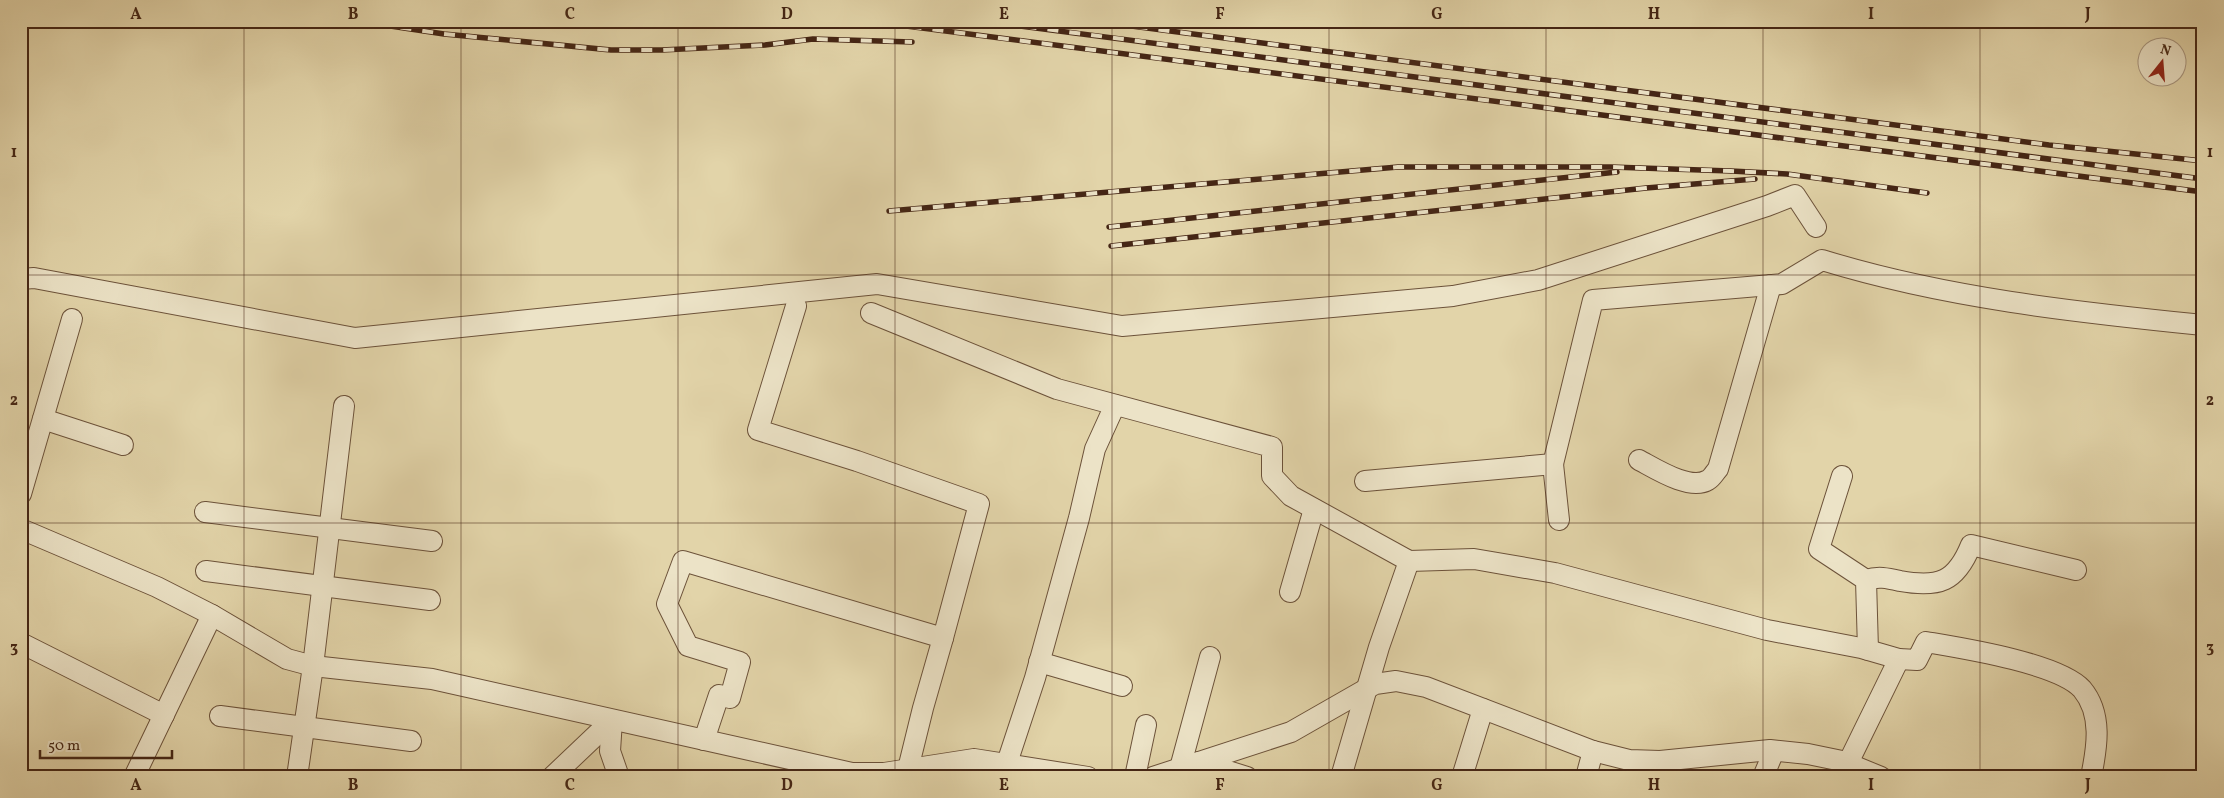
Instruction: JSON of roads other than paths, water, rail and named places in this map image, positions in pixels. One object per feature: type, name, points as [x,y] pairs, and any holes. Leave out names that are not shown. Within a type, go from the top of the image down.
[{"type":"street","points":[[21,279],[34,278],[355,338],[878,284],[1122,326],[1453,296],[1538,280],[1767,206],[1795,195],[1816,227]]},
{"type":"street","points":[[1559,520],[1554,464],[1593,300],[1782,284],[1822,260],[1895,282],[2101,315],[2203,325]]},
{"type":"street","points":[[1639,460],[1671,477],[1695,484],[1708,480],[1718,469],[1772,285]]},
{"type":"street","points":[[796,306],[758,430],[857,461],[980,504],[923,708],[908,769]]},
{"type":"street","points":[[871,313],[1057,389],[1272,447],[1272,476],[1291,496],[1409,561],[1474,559],[1555,573],[1767,630],[1868,650],[1899,659],[1916,660],[1926,642],[1993,653],[2059,675],[2081,688],[2091,705],[2097,727],[2097,748],[2091,777]]},
{"type":"street","points":[[21,494],[72,319]]},
{"type":"street","points":[[1007,763],[1039,662],[1080,518],[1096,449],[1115,405]]},
{"type":"street","points":[[296,777],[313,666],[344,406]]},
{"type":"street","points":[[43,419],[124,445]]},
{"type":"street","points":[[1365,481],[1554,464]]},
{"type":"street","points":[[1842,476],[1820,549],[1866,580]]},
{"type":"street","points":[[1290,592],[1314,509]]},
{"type":"street","points":[[205,512],[432,541]]},
{"type":"street","points":[[21,529],[157,587],[212,614],[287,659],[313,666],[432,679],[852,773],[884,773],[974,759],[1079,776]]},
{"type":"street","points":[[1866,580],[1876,576],[1931,585],[1951,577],[1963,564],[1971,545],[2076,570]]},
{"type":"street","points":[[704,740],[719,695],[730,698],[740,662],[688,646],[667,604],[683,561],[943,638]]},
{"type":"street","points":[[1341,777],[1367,688],[1409,561]]},
{"type":"street","points":[[206,571],[430,600]]},
{"type":"street","points":[[1866,580],[1868,650]]},
{"type":"street","points":[[134,777],[212,614]]},
{"type":"street","points":[[21,643],[164,715]]},
{"type":"street","points":[[1189,765],[1210,657]]},
{"type":"street","points":[[1848,763],[1899,659]]},
{"type":"street","points":[[1039,662],[1122,686]]},
{"type":"street","points":[[1153,777],[1291,732],[1375,684],[1396,680],[1426,688],[1593,751],[1629,760],[1660,761],[1774,751],[1808,754],[1848,763],[1881,777]]},
{"type":"street","points":[[1462,777],[1483,709]]},
{"type":"street","points":[[220,716],[411,741]]},
{"type":"street","points":[[552,777],[612,720]]},
{"type":"street","points":[[612,720],[610,751],[619,777]]},
{"type":"street","points":[[1136,777],[1146,725]]},
{"type":"street","points":[[1586,777],[1593,751]]},
{"type":"street","points":[[1763,777],[1774,751]]},
{"type":"street","points":[[1189,765],[1247,777]]},
{"type":"railway","points":[[357,21],[444,34],[611,50],[662,50],[765,45],[813,39],[912,42]]},
{"type":"railway","points":[[867,21],[2203,192]]},
{"type":"railway","points":[[982,21],[2203,179]]},
{"type":"railway","points":[[1093,21],[2049,145],[2203,161]]},
{"type":"railway","points":[[889,211],[1398,167],[1611,167],[1731,171],[1787,174],[1927,193]]},
{"type":"railway","points":[[1109,227],[1617,172]]},
{"type":"railway","points":[[1111,246],[1646,188],[1755,179]]}]
